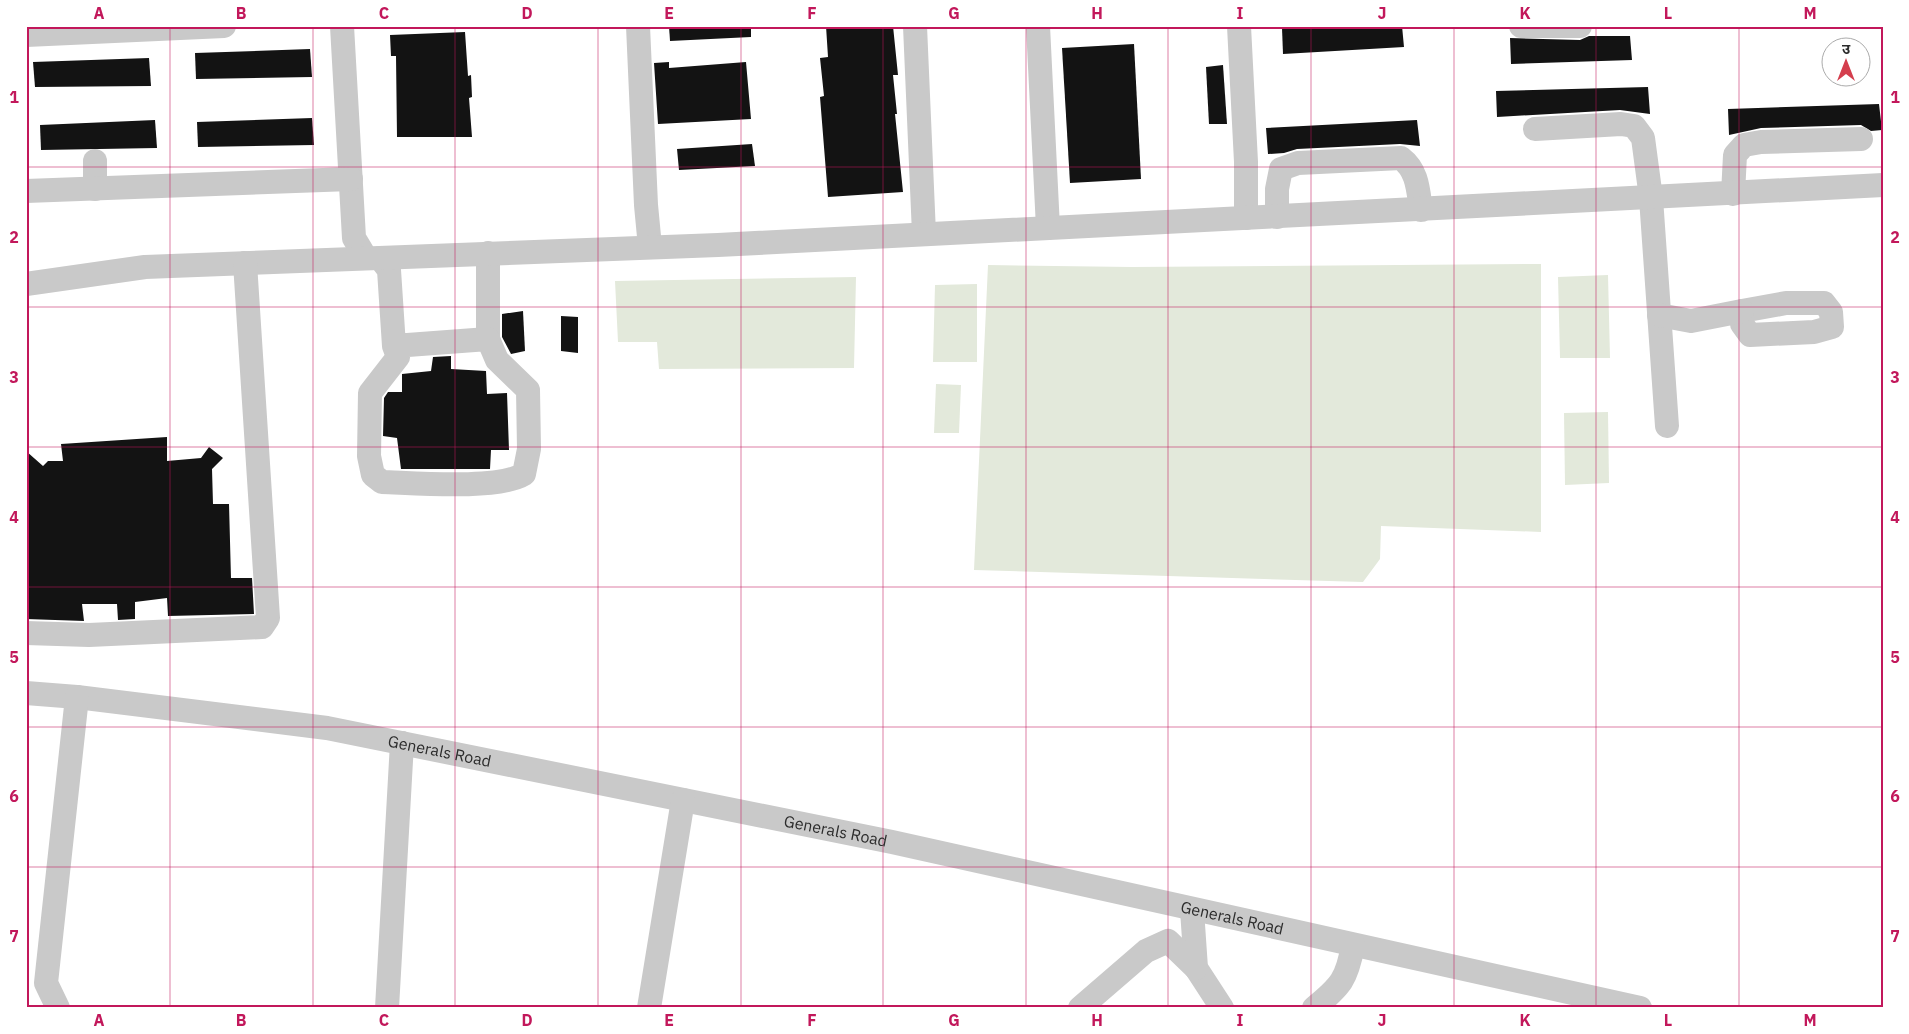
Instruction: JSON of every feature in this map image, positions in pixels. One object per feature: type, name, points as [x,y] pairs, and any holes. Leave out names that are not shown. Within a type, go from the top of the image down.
[{"type":"street","points":[[26,35],[224,26]]},
{"type":"street","points":[[342,26],[354,238],[373,258],[389,270],[394,346],[398,357],[370,393],[368,456],[373,475],[382,482],[471,483],[515,479],[524,474],[529,449],[528,390],[498,360],[488,339],[488,254]]},
{"type":"street","points":[[638,26],[646,206],[650,247]]},
{"type":"street","points":[[915,26],[924,234]]},
{"type":"street","points":[[1038,26],[1048,228]]},
{"type":"street","points":[[1239,26],[1246,162],[1246,218]]},
{"type":"street","points":[[1521,26],[1580,26]]},
{"type":"street","points":[[1535,129],[1621,124],[1634,126],[1643,138],[1651,198],[1667,426]]},
{"type":"street","points":[[1733,194],[1735,155],[1744,145],[1761,142],[1861,138]]},
{"type":"street","points":[[1277,217],[1277,188],[1281,169],[1298,163],[1401,158],[1410,166],[1416,180],[1421,210]]},
{"type":"street","points":[[94,161],[95,189]]},
{"type":"street","points":[[26,191],[351,179]]},
{"type":"street","points":[[26,284],[145,266],[650,247],[1421,210],[1883,185]]},
{"type":"street","points":[[26,633],[89,635],[262,627],[268,618],[246,263]]},
{"type":"street","points":[[1659,315],[1691,321],[1742,311]]},
{"type":"street","points":[[394,346],[488,339]]},
{"type":"street","name":"Generals Road","points":[[26,693],[77,697],[327,728],[892,842],[1640,1008]]},
{"type":"street","points":[[58,1008],[46,983],[77,697]]},
{"type":"street","points":[[387,1008],[402,743]]},
{"type":"street","points":[[649,1008],[683,800]]},
{"type":"street","points":[[1192,910],[1196,968]]},
{"type":"street","points":[[1080,1008],[1146,951],[1168,941],[1196,968],[1222,1008]]},
{"type":"street","points":[[1314,1008],[1336,990],[1349,970],[1353,945]]},
{"type":"shaded area","points":[[1541,264],[1541,532],[1381,526],[1380,559],[1363,582],[974,570],[988,265],[1132,267]]},
{"type":"shaded area","points":[[1608,275],[1610,358],[1560,358],[1558,277]]},
{"type":"shaded area","points":[[856,277],[854,368],[659,369],[657,342],[618,342],[615,281]]},
{"type":"shaded area","points":[[977,284],[977,362],[933,362],[935,285]]},
{"type":"shaded area","points":[[936,384],[961,385],[959,433],[934,433]]},
{"type":"shaded area","points":[[1608,412],[1609,483],[1565,485],[1564,413]]},
{"type":"building","points":[[669,26],[751,26],[751,37],[670,41]]},
{"type":"building","points":[[826,26],[893,26],[898,75],[893,75],[897,114],[895,114],[903,192],[828,197],[820,97],[824,96],[820,58],[828,57]]},
{"type":"building","points":[[1402,26],[1404,47],[1283,54],[1282,28]]},
{"type":"building","points":[[465,32],[468,76],[471,75],[472,97],[469,98],[472,137],[397,137],[396,56],[391,56],[390,35]]},
{"type":"building","points":[[1589,36],[1630,36],[1632,60],[1511,64],[1510,38],[1580,40]]},
{"type":"building","points":[[1134,44],[1141,179],[1070,183],[1062,48]]},
{"type":"building","points":[[310,49],[312,77],[196,79],[195,53]]},
{"type":"building","points":[[149,58],[151,86],[35,87],[33,62]]},
{"type":"building","points":[[669,62],[669,68],[746,62],[751,119],[658,124],[654,63]]},
{"type":"building","points":[[1223,65],[1227,124],[1209,124],[1206,67]]},
{"type":"building","points":[[1648,87],[1650,114],[1620,110],[1497,117],[1496,91]]},
{"type":"building","points":[[1879,104],[1882,130],[1871,131],[1861,125],[1761,128],[1729,135],[1728,109]]},
{"type":"building","points":[[312,118],[314,145],[198,147],[197,122]]},
{"type":"building","points":[[155,120],[157,148],[41,150],[40,125]]},
{"type":"building","points":[[1417,120],[1420,146],[1400,144],[1297,149],[1284,153],[1268,154],[1266,128]]},
{"type":"building","points":[[752,144],[755,166],[679,170],[677,149]]},
{"type":"building","points":[[523,311],[525,351],[511,354],[502,337],[502,314]]},
{"type":"building","points":[[561,316],[578,317],[578,353],[561,351]]},
{"type":"building","points":[[451,356],[451,369],[486,371],[487,394],[507,393],[509,450],[491,450],[490,469],[401,469],[397,438],[383,436],[384,398],[388,392],[402,392],[402,374],[431,371],[433,357]]},
{"type":"building","points":[[167,437],[167,461],[201,458],[209,447],[223,458],[212,469],[213,504],[229,504],[231,578],[252,578],[254,614],[168,616],[167,598],[135,602],[135,619],[118,620],[117,604],[82,604],[84,621],[26,619],[26,451],[43,466],[48,461],[63,461],[61,444]]}]
